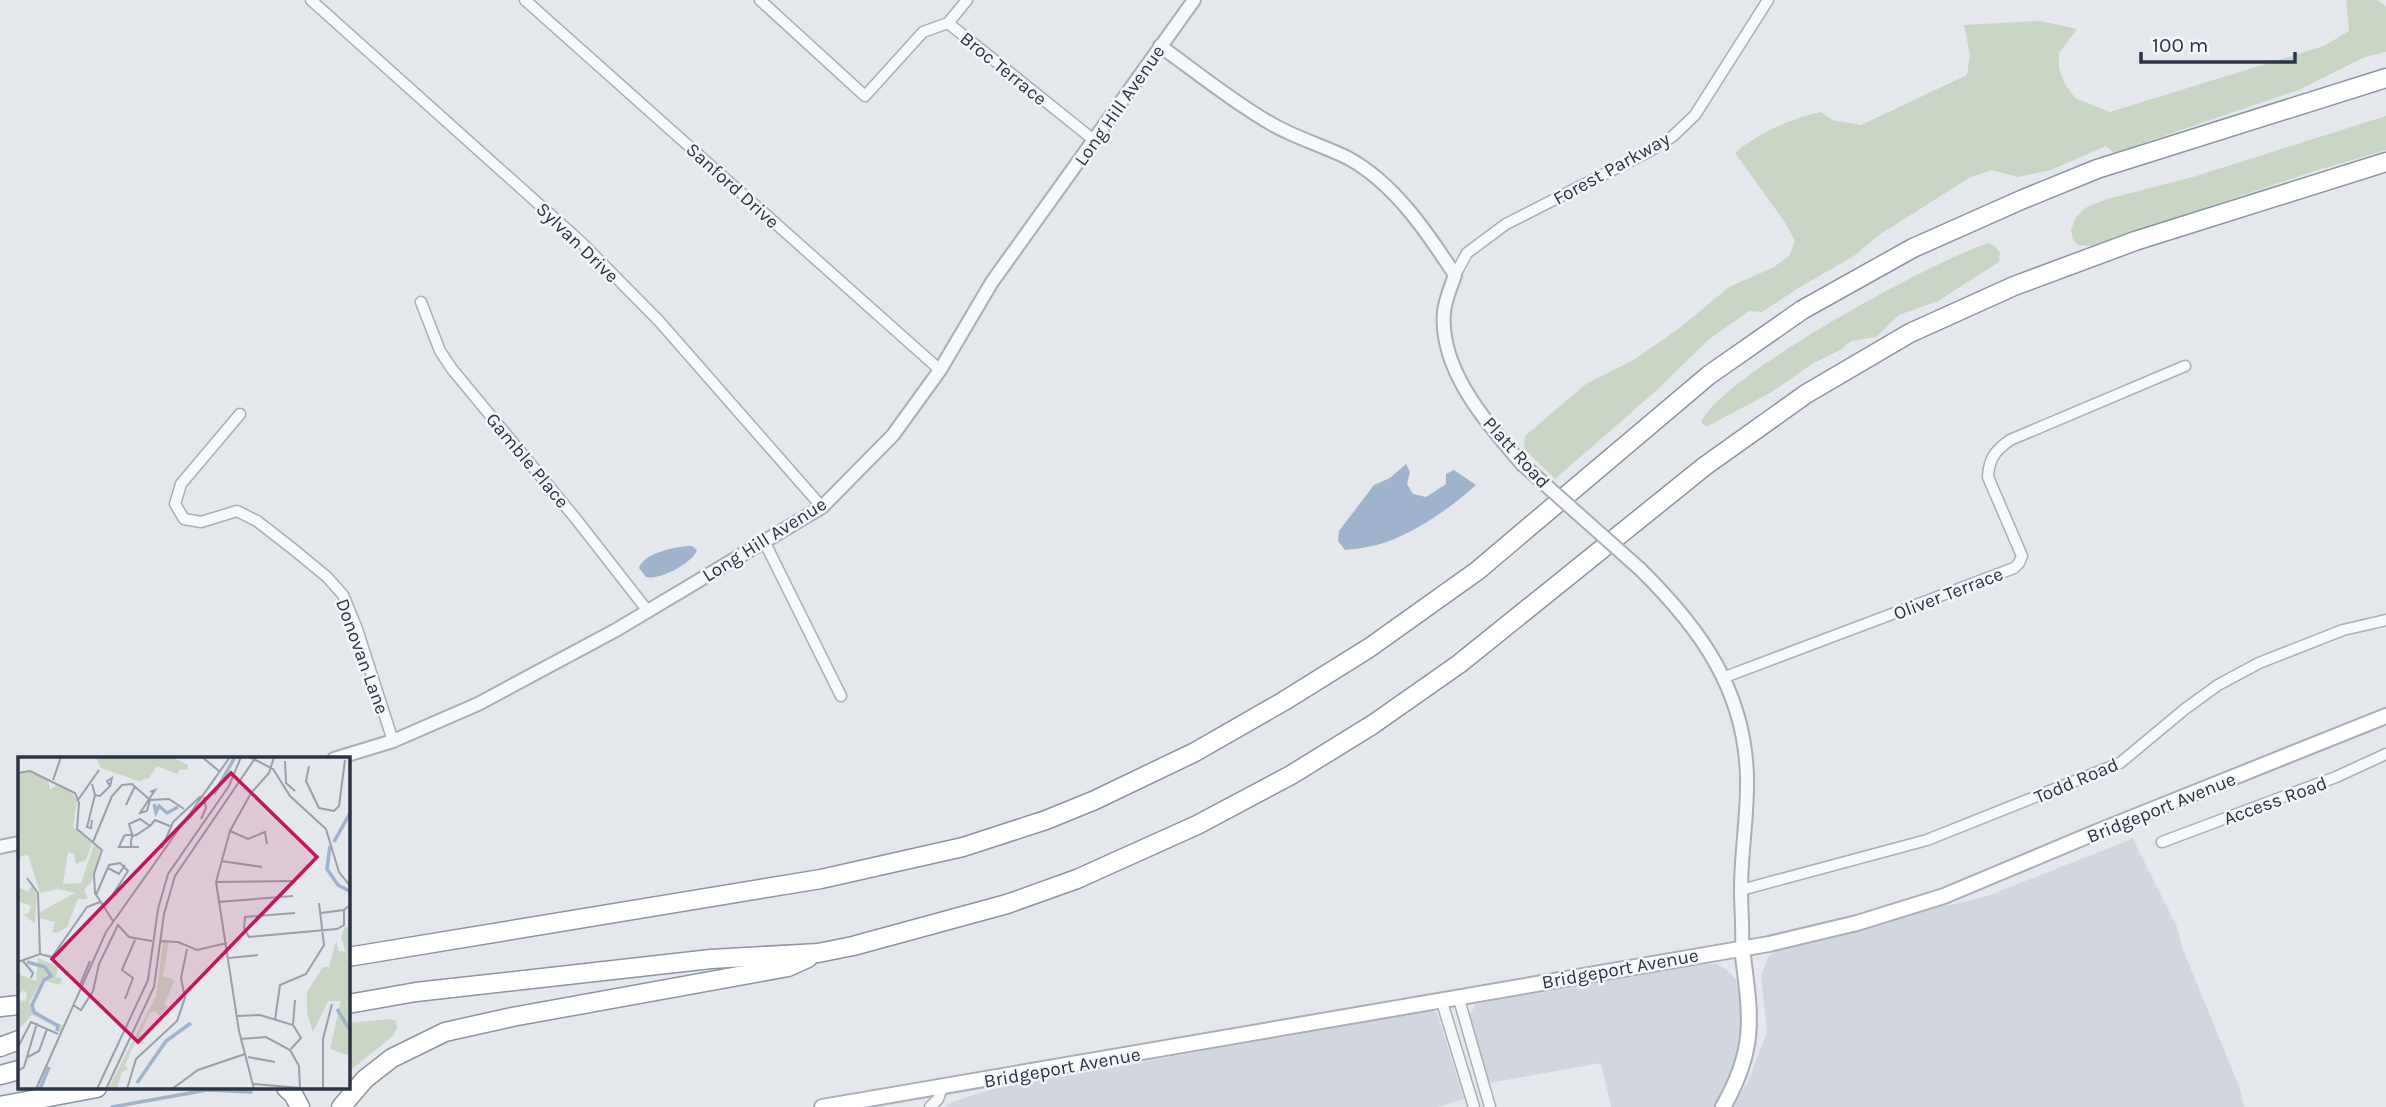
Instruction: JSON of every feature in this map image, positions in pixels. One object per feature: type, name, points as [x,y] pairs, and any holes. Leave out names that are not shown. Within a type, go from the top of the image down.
[{"type":"highway","points":[[350,957],[821,879],[963,847],[1046,820],[1095,800],[1195,751],[1284,701],[1369,648],[1478,571],[1709,375],[1802,310],[1913,248],[2097,169],[2386,78]]},
{"type":"highway","points":[[350,1004],[416,992],[711,959],[818,953],[1007,904],[1077,880],[1197,825],[1291,775],[1372,725],[1459,664],[1705,466],[1806,394],[1910,334],[2014,286],[2123,246],[2386,162]]},
{"type":"highway","points":[[341,1107],[365,1079],[392,1058],[445,1032],[512,1017],[788,967],[818,953]]},
{"type":"highway","points":[[0,1007],[18,1006]]},
{"type":"highway","points":[[0,1047],[18,1040]]},
{"type":"highway","points":[[0,1075],[18,1070]]},
{"type":"highway","points":[[0,1106],[86,1090]]},
{"type":"highway","points":[[288,1090],[300,1107]]},
{"type":"main road","name":"Bridgeport Avenue","points":[[822,1107],[1742,948],[1857,923],[1944,896],[2386,716]]},
{"type":"main road","points":[[1723,1107],[1746,1057],[1749,1041],[1742,948]]},
{"type":"street","name":"Sylvan Drive","points":[[312,0],[581,242],[659,321],[822,507]]},
{"type":"street","name":"Sanford Drive","points":[[525,0],[940,370]]},
{"type":"street","name":"Broc Terrace","points":[[760,0],[865,96],[923,32],[948,23],[1095,141]]},
{"type":"street","points":[[948,23],[967,0]]},
{"type":"street","name":"Long Hill Avenue","points":[[341,757],[393,741],[478,704],[616,630],[822,507],[893,435],[940,370],[992,282],[1194,0]]},
{"type":"street","name":"Forest Parkway","points":[[1455,275],[1467,253],[1506,224],[1648,152],[1684,126],[1711,92],[1768,0]]},
{"type":"street","points":[[1160,46],[1268,122],[1297,138],[1324,146],[1375,176],[1395,195],[1455,275]]},
{"type":"street","name":"Platt Road","points":[[1455,275],[1444,311],[1445,338],[1460,378],[1486,419],[1522,464],[1640,569],[1685,615],[1724,677],[1745,737],[1747,788],[1741,890],[1742,948]]},
{"type":"street","name":"Gamble Place","points":[[421,302],[440,351],[452,369],[647,610]]},
{"type":"street","name":"Oliver Terrace","points":[[1724,677],[2014,568],[2022,556],[1989,477],[1989,464],[1996,450],[2010,440],[2185,366]]},
{"type":"street","name":"Donovan Lane","points":[[240,414],[181,484],[175,504],[184,519],[201,522],[237,511],[257,521],[327,577],[343,595],[393,741]]},
{"type":"street","points":[[764,541],[841,696]]},
{"type":"street","name":"Todd Road","points":[[1741,890],[1927,840],[2120,763],[2185,709],[2218,685],[2249,668],[2343,630],[2386,620]]},
{"type":"street","name":"Access Road","points":[[2162,842],[2336,777],[2386,754]]},
{"type":"street","points":[[0,847],[18,843]]},
{"type":"street","points":[[1458,996],[1490,1107]]},
{"type":"street","points":[[1441,999],[1474,1107]]},
{"type":"street","points":[[930,1107],[938,1099],[942,1087]]},
{"type":"shaded area","points":[[2132,837],[2177,927],[2183,950],[2239,1086],[2244,1107],[1731,1107],[1748,1082],[1767,1032],[1761,976],[1768,957],[1776,951],[1845,935],[1932,908],[1990,895]]},
{"type":"shaded area","points":[[1717,964],[1736,980],[1743,1011],[1742,1043],[1737,1066],[1715,1107],[1611,1107],[1601,1063],[1489,1083],[1470,1014],[1476,1004]]},
{"type":"shaded area","points":[[1431,1010],[1437,1013],[1464,1099],[1437,1107],[946,1107],[952,1102],[993,1089]]},
{"type":"green space","points":[[2346,0],[2377,0],[2386,6],[2386,52],[2365,57],[2301,89],[2114,153],[2106,146],[2051,170],[2018,177],[1992,170],[1969,178],[1879,235],[1854,256],[1762,312],[1749,311],[1708,340],[1657,390],[1555,479],[1524,449],[1525,436],[1586,384],[1635,359],[1681,327],[1729,287],[1774,267],[1789,256],[1795,241],[1784,221],[1735,153],[1765,133],[1787,122],[1821,112],[1832,120],[1861,125],[1967,75],[1970,55],[1964,25],[2041,21],[2077,29],[2059,53],[2059,69],[2075,98],[2110,112],[2324,46],[2349,31]]},
{"type":"green space","points":[[2386,116],[2386,150],[2091,246],[2078,245],[2073,240],[2071,230],[2076,217],[2087,207],[2107,199],[2193,177]]},
{"type":"green space","points":[[1989,243],[2000,253],[1999,262],[1938,301],[1899,315],[1876,337],[1851,341],[1772,392],[1706,427],[1701,422],[1718,401],[1748,376],[1833,321],[1924,271]]},
{"type":"green space","points":[[390,1019],[396,1021],[397,1028],[393,1036],[350,1070],[350,1023]]},
{"type":"water","points":[[1406,464],[1410,472],[1407,484],[1413,494],[1426,497],[1446,484],[1446,474],[1454,470],[1476,485],[1441,513],[1400,537],[1372,546],[1345,550],[1338,541],[1339,531],[1374,485],[1390,478]]},
{"type":"water","points":[[692,546],[697,550],[694,555],[666,574],[646,577],[639,568],[654,554]]},
{"type":"waterway","points":[[112,1107],[207,1090],[251,1092]]}]
